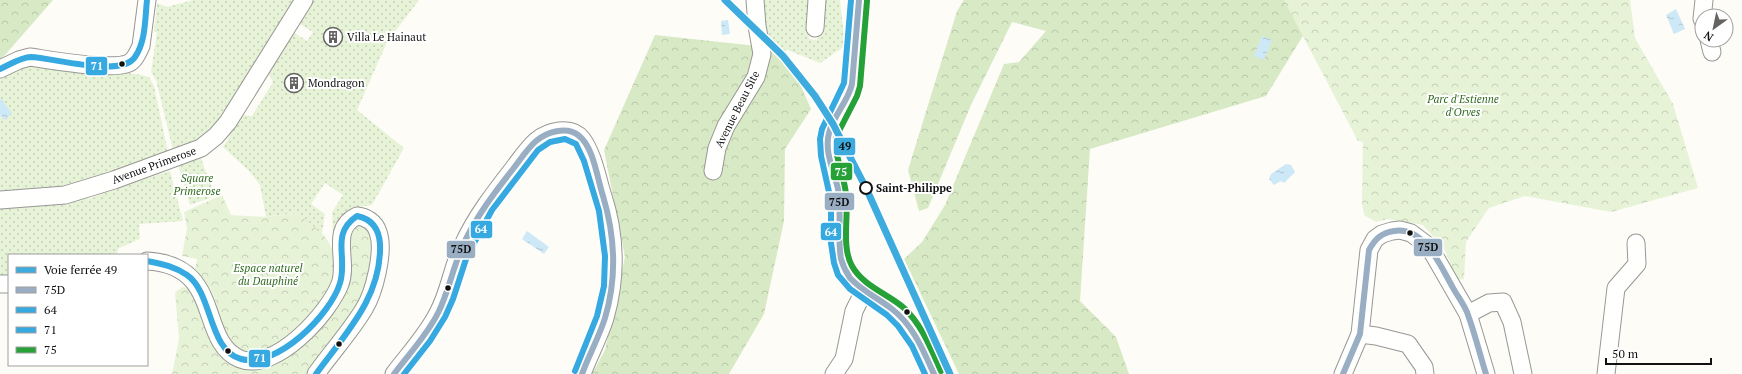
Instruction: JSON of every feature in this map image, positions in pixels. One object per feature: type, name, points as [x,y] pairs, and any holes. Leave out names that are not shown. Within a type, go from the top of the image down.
[{"type":"street","points":[[0,69],[19,60],[30,57],[115,66],[131,62],[141,46],[148,0]]},
{"type":"street","name":"Avenue Primerose","points":[[0,200],[65,195],[114,180],[201,148],[216,136],[228,122],[304,0]]},
{"type":"street","name":"Avenue Beau Site","points":[[713,171],[716,148],[726,126],[756,77],[762,54],[757,26],[755,0]]},
{"type":"street","points":[[815,28],[817,0]]},
{"type":"street","points":[[859,0],[850,92],[829,132],[827,149],[839,198],[841,224],[840,255],[845,269],[852,279],[898,313],[908,324],[934,374]]},
{"type":"street","points":[[394,374],[427,332],[439,312],[463,244],[497,190],[536,141],[547,134],[563,130],[575,134],[582,140],[590,155],[613,234],[615,264],[611,292],[604,319],[582,374]]},
{"type":"street","points":[[148,261],[162,262],[189,276],[202,291],[214,327],[226,347],[237,358],[255,362],[280,351],[302,334],[326,310],[341,282],[342,232],[346,223],[357,216],[365,217],[372,222],[378,232],[380,247],[372,293],[364,310],[316,374]]},
{"type":"street","points":[[1343,374],[1360,334],[1369,250],[1375,239],[1382,234],[1400,230],[1411,233],[1427,244],[1434,255],[1468,314],[1486,374]]},
{"type":"street","points":[[1606,374],[1616,288],[1637,264],[1636,243]]},
{"type":"street","points":[[834,374],[844,359],[854,310],[865,289]]},
{"type":"street","points":[[1468,314],[1490,303],[1503,302],[1512,322],[1523,374]]},
{"type":"street","points":[[1360,334],[1376,336],[1408,344],[1424,366],[1425,374]]},
{"type":"green space","points":[[0,0],[53,0],[0,59]]},
{"type":"green space","points":[[193,0],[294,0],[227,112],[207,135],[173,150],[156,80],[151,72],[157,32],[154,32],[157,3],[167,7]]},
{"type":"green space","points":[[312,0],[419,0],[387,42],[357,110],[404,148],[372,205],[353,209],[349,212],[343,219],[336,232],[333,232],[332,212],[343,195],[325,183],[311,204],[325,214],[322,233],[297,213],[266,217],[260,185],[250,172],[223,147],[242,115],[252,116],[273,82],[268,73],[293,32],[307,41],[313,32],[298,23]]},
{"type":"green space","points":[[761,0],[813,0],[809,39],[817,40],[822,0],[840,0],[845,46],[820,63],[785,49],[764,47]]},
{"type":"green space","points":[[964,0],[1325,0],[1266,96],[1090,149],[1080,301],[1116,337],[1129,374],[959,374],[904,259],[922,242],[945,205],[1004,64],[1019,62],[1046,31],[1012,22],[971,105],[928,208],[919,211],[908,170],[957,11]]},
{"type":"green space","name":"Parc d'Estienne d'Orves","points":[[1284,0],[1630,0],[1635,38],[1673,104],[1698,188],[1611,212],[1525,196],[1489,208],[1466,242],[1464,279],[1457,280],[1445,250],[1423,225],[1387,219],[1376,222],[1364,215],[1362,202],[1363,142],[1358,141]]},
{"type":"green space","points":[[655,35],[785,49],[811,109],[785,149],[784,221],[764,314],[729,374],[592,374],[605,350],[625,257],[604,150]]},
{"type":"green space","points":[[27,65],[137,74],[149,77],[154,86],[168,153],[82,184],[0,192],[0,79]]},
{"type":"green space","name":"Square Primerose","points":[[200,156],[215,196],[190,205],[178,165]]},
{"type":"green space","points":[[170,171],[183,221],[139,224],[140,239],[119,248],[116,254],[8,254],[8,276],[0,277],[0,207],[92,198],[108,190]]},
{"type":"green space","name":"Espace naturel du Dauphiné","points":[[222,195],[231,215],[266,217],[297,213],[325,236],[333,253],[335,265],[333,278],[329,290],[321,303],[307,319],[290,333],[265,350],[252,354],[239,351],[228,340],[213,294],[195,269],[197,259],[182,256],[187,228],[184,212]]},
{"type":"green space","points":[[365,224],[372,233],[370,268],[364,291],[341,328],[306,374],[172,374],[179,339],[175,292],[183,287],[191,290],[216,349],[227,361],[241,369],[270,368],[327,321],[342,302],[350,275],[348,235],[353,225]]},
{"type":"water","points":[[1676,9],[1685,29],[1674,34],[1666,15]]},
{"type":"water","points":[[728,20],[730,34],[722,35],[721,21]]},
{"type":"water","points":[[1262,36],[1272,40],[1264,60],[1254,56]]},
{"type":"water","points":[[0,98],[12,113],[4,120],[0,115]]},
{"type":"water","points":[[1286,164],[1291,165],[1295,172],[1284,183],[1281,181],[1274,185],[1269,179],[1271,174]]},
{"type":"water","points":[[527,231],[549,247],[544,254],[522,239]]},
{"type":"rail line","name":"49","points":[[725,0],[783,56],[815,96],[833,124],[866,188],[950,374]]},
{"type":"transit line","name":"71","points":[[0,69],[27,57],[102,66],[116,66],[127,63],[135,57],[139,51],[143,37],[147,0]]},
{"type":"transit line","name":"64","points":[[851,0],[844,83],[822,129],[820,139],[821,156],[831,201],[831,243],[834,263],[838,275],[850,289],[887,315],[898,326],[912,346],[925,374]]},
{"type":"transit line","name":"75D","points":[[859,0],[852,84],[850,91],[831,127],[828,140],[830,161],[838,189],[840,206],[839,242],[841,259],[850,278],[865,291],[892,309],[912,330],[934,374]]},
{"type":"transit line","name":"75","points":[[867,1],[860,86],[857,96],[837,135],[836,142],[836,150],[847,203],[847,250],[852,266],[857,273],[869,284],[898,303],[916,322],[926,338],[941,371]]},
{"type":"transit line","name":"75D","points":[[394,374],[434,321],[445,296],[463,245],[486,206],[533,144],[540,138],[557,131],[573,132],[578,135],[588,147],[607,211],[612,242],[613,272],[609,303],[603,325],[582,374]]},
{"type":"transit line","name":"64","points":[[404,374],[430,341],[445,317],[453,299],[467,256],[492,210],[538,150],[550,142],[565,139],[576,144],[584,161],[599,211],[605,256],[604,286],[597,316],[575,371]]},
{"type":"transit line","name":"71","points":[[148,261],[173,267],[187,275],[195,283],[202,294],[216,333],[222,345],[230,354],[241,359],[255,360],[270,356],[286,348],[301,336],[326,309],[335,296],[340,283],[342,273],[341,246],[344,230],[357,216],[371,222],[376,229],[380,244],[379,263],[375,281],[360,314],[316,374]]},
{"type":"transit line","name":"75D","points":[[1343,374],[1360,334],[1369,250],[1379,237],[1385,233],[1394,231],[1405,231],[1414,235],[1430,249],[1436,258],[1467,311],[1486,374]]},
{"type":"place","name":"Villa Le Hainaut","points":[[333,37]]},
{"type":"place","name":"Mondragon","points":[[294,83]]},
{"type":"place","name":"Saint-Philippe","points":[[866,188]]}]
